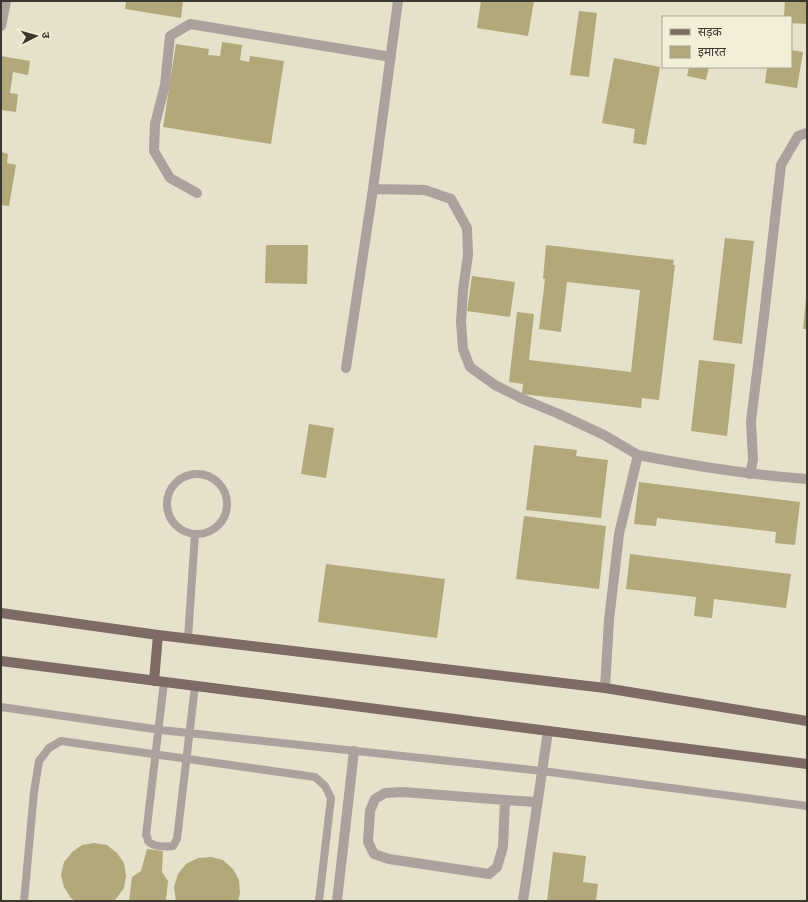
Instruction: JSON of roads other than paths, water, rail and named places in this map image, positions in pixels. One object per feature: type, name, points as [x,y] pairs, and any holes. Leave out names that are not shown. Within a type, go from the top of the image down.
[{"type":"main road","points":[[1,613],[158,635],[605,688],[807,721]]},
{"type":"main road","points":[[158,635],[159,681]]},
{"type":"main road","points":[[1,661],[807,764]]},
{"type":"street","points":[[1,26],[6,1]]},
{"type":"street","points":[[346,368],[392,57],[398,1]]},
{"type":"street","points":[[197,193],[170,178],[154,151],[156,124],[165,85],[170,36],[190,24],[392,57]]},
{"type":"street","points":[[750,474],[753,460],[751,421],[774,238],[781,166],[798,136],[807,133]]},
{"type":"street","points":[[373,189],[425,190],[451,199],[467,228],[468,255],[463,290],[462,349],[470,367],[495,385],[525,400],[604,434],[638,455],[750,474],[807,479]]},
{"type":"street","points":[[605,688],[609,620],[618,534],[638,455]]},
{"type":"street","points":[[523,901],[548,731]]},
{"type":"street","points":[[337,901],[354,751]]},
{"type":"street","points":[[505,800],[503,847],[497,867],[489,874],[389,859],[374,854],[368,842],[370,811],[375,799],[385,794],[403,792],[537,802]]},
{"type":"lane","points":[[192,474],[201,474],[211,476],[219,482],[225,491],[228,501],[226,512],[222,521],[215,529],[205,533],[195,534],[177,526],[171,519],[168,510],[168,500],[170,491],[183,477],[192,474]]},
{"type":"lane","points":[[188,638],[195,534]]},
{"type":"lane","points":[[159,681],[156,755],[146,835],[148,841],[153,845],[168,847],[173,846],[177,839],[195,686]]},
{"type":"lane","points":[[1,707],[158,730],[542,771],[807,806]]},
{"type":"lane","points":[[24,901],[34,792],[39,761],[49,748],[61,741],[315,777],[325,786],[331,798],[319,901]]}]
